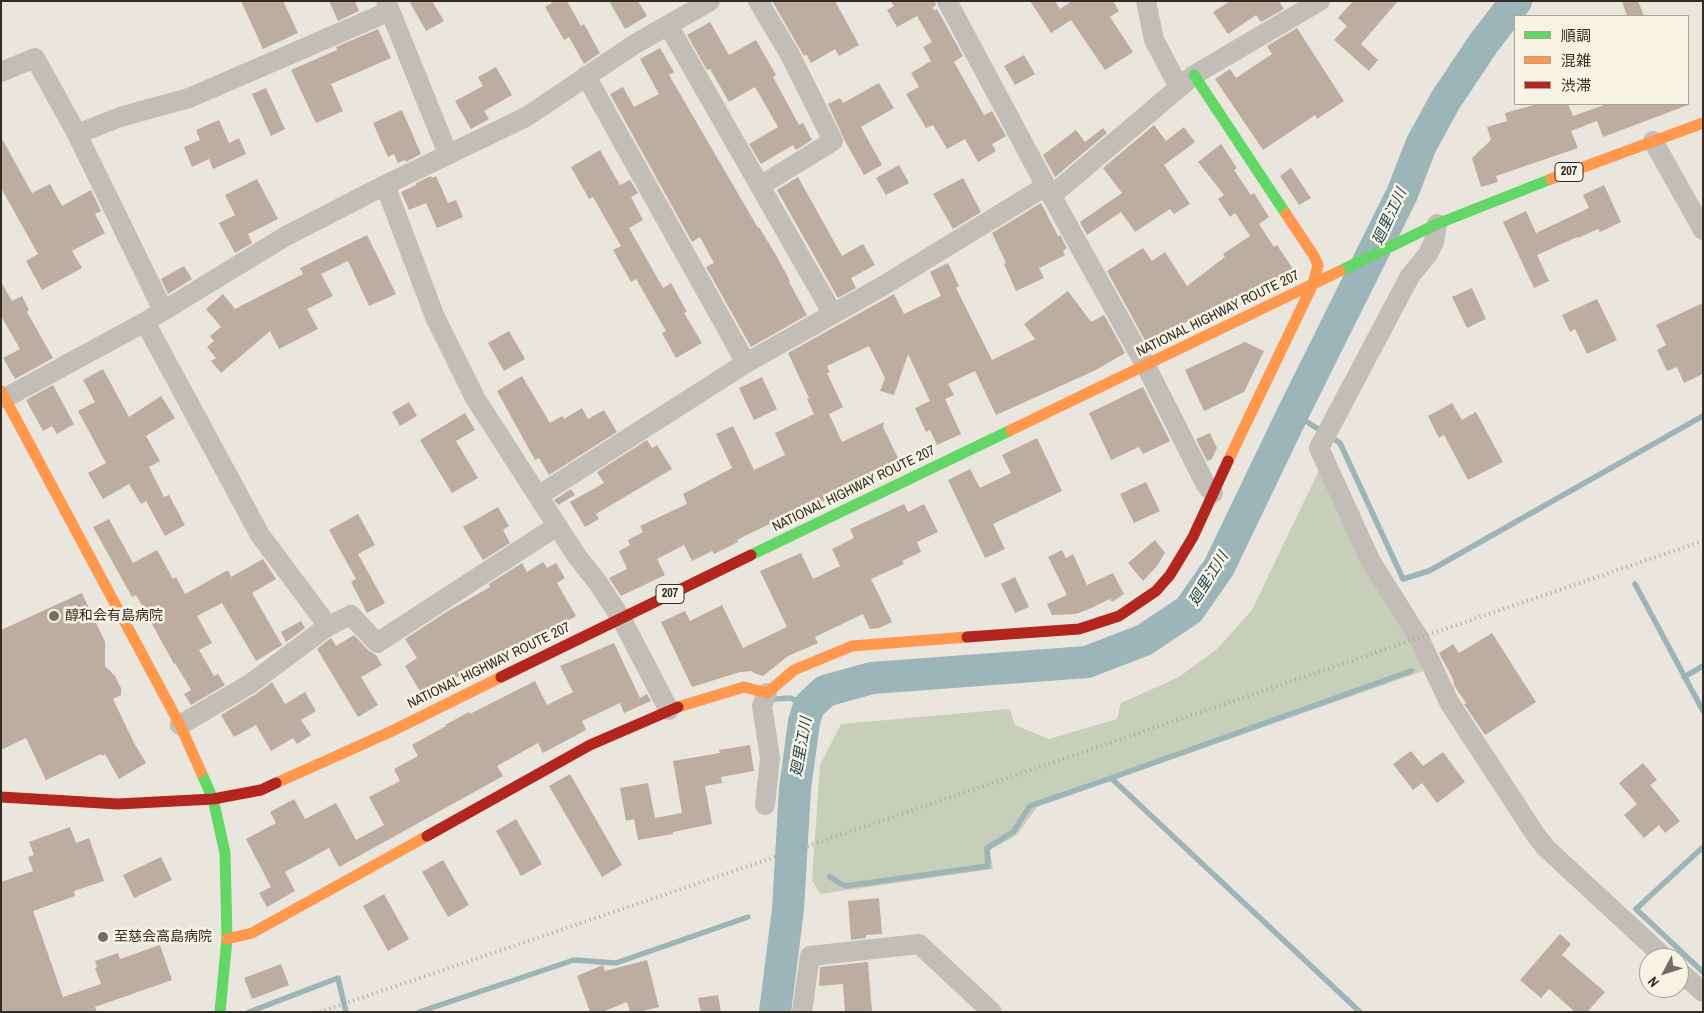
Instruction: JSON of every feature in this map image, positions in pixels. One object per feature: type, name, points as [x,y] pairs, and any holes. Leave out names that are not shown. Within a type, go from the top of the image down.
[{"type":"main road","points":[[228,939],[252,933],[590,745],[669,710],[744,687],[765,700],[794,670],[852,646],[1078,630],[1119,616],[1156,591],[1170,575],[1194,537],[1213,492],[1313,284],[1318,265],[1314,256],[1187,81]]},
{"type":"main road","name":"NATIONAL HIGHWAY ROUTE 207","points":[[1,797],[118,804],[213,799],[261,790],[390,732],[621,618],[1146,366],[1436,224],[1524,189],[1703,123]]},
{"type":"main road","points":[[3,394],[180,725],[213,799],[225,854],[228,939],[220,1012]]},
{"type":"street","points":[[3,394],[145,322],[286,236],[385,185],[526,117],[634,44],[710,1]]},
{"type":"street","points":[[758,1],[789,53],[833,141],[760,186]]},
{"type":"street","points":[[947,1],[1048,191],[1146,366],[1206,485],[1213,492]]},
{"type":"street","points":[[1146,1],[1154,40],[1187,81]]},
{"type":"street","points":[[538,496],[746,363],[1048,191],[1187,81],[1320,1]]},
{"type":"street","points":[[77,134],[120,117],[189,98],[388,6],[448,154]]},
{"type":"street","points":[[668,25],[833,314]]},
{"type":"street","points":[[1,72],[35,58],[77,134],[163,310]]},
{"type":"street","points":[[586,76],[746,363]]},
{"type":"street","points":[[1653,141],[1703,230]]},
{"type":"street","points":[[385,185],[435,317],[475,398],[576,555],[598,583],[621,618],[669,710]]},
{"type":"street","points":[[1436,224],[1434,242],[1428,254],[1410,276],[1320,448],[1370,560],[1419,638],[1449,702],[1496,776],[1546,848],[1654,948]]},
{"type":"street","points":[[145,322],[260,535],[328,626]]},
{"type":"street","points":[[180,725],[250,684],[328,626],[351,615],[377,643],[557,526]]},
{"type":"street","points":[[765,700],[770,758],[765,805]]},
{"type":"street","points":[[802,1012],[810,956],[919,944],[992,1012]]},
{"type":"street","points":[[1689,979],[1703,992]]},
{"type":"green space","points":[[1321,466],[1418,648],[1423,671],[1037,807],[1017,835],[990,850],[993,869],[820,894],[812,880],[820,765],[841,724],[1010,709],[1015,725],[1049,739],[1117,719],[1121,703],[1179,677],[1217,649],[1252,610]]},
{"type":"building","points":[[241,1],[283,1],[298,33],[263,49]]},
{"type":"building","points":[[329,1],[355,1],[359,11],[338,21]]},
{"type":"building","points":[[409,1],[432,1],[444,21],[426,31]]},
{"type":"building","points":[[555,1],[567,1],[581,26],[584,24],[600,53],[584,64],[569,37],[564,40],[545,7]]},
{"type":"building","points":[[609,1],[638,1],[647,16],[625,29]]},
{"type":"building","points":[[772,1],[835,1],[859,45],[839,56],[835,49],[811,63],[806,54],[804,56]]},
{"type":"building","points":[[891,1],[935,1],[936,5],[932,8],[934,10],[937,9],[963,56],[954,62],[984,115],[992,111],[1006,136],[992,144],[996,151],[978,162],[965,139],[947,149],[933,125],[926,128],[906,94],[919,87],[911,73],[931,61],[923,47],[932,42],[917,16],[897,27],[887,10],[894,6]]},
{"type":"building","points":[[1030,1],[1055,1],[1060,9],[1072,1],[1113,1],[1119,11],[1110,17],[1133,52],[1105,70],[1071,20],[1051,33]]},
{"type":"building","points":[[1230,1],[1279,1],[1284,9],[1261,22],[1256,15],[1228,34],[1213,12]]},
{"type":"building","points":[[1353,1],[1398,1],[1361,44],[1378,60],[1369,71],[1334,40],[1347,26],[1338,18]]},
{"type":"building","points":[[1622,1],[1638,1],[1644,15],[1627,15]]},
{"type":"building","points":[[710,22],[729,55],[756,40],[776,75],[773,77],[799,125],[803,123],[812,140],[796,150],[793,145],[761,164],[749,144],[778,127],[755,87],[729,102],[710,69],[707,70],[687,35]]},
{"type":"building","points":[[1297,28],[1344,101],[1317,119],[1315,115],[1263,150],[1215,79],[1230,69],[1236,78],[1272,54],[1267,46]]},
{"type":"building","points":[[378,29],[391,58],[331,84],[343,111],[316,123],[291,70],[337,50],[336,47]]},
{"type":"building","points":[[660,48],[674,72],[669,75],[758,228],[776,255],[807,315],[751,347],[706,267],[714,263],[700,237],[692,242],[610,94],[623,87],[634,107],[659,94],[640,59]]},
{"type":"building","points":[[1024,55],[1035,74],[1015,85],[1004,66]]},
{"type":"building","points":[[496,67],[512,95],[484,111],[489,119],[471,129],[455,101],[483,86],[478,77]]},
{"type":"building","points":[[879,83],[894,108],[861,127],[882,165],[864,175],[845,141],[828,104],[840,98],[843,103]]},
{"type":"building","points":[[266,88],[285,129],[271,136],[252,94]]},
{"type":"building","points":[[1533,105],[1568,105],[1573,116],[1604,105],[1688,105],[1603,137],[1597,121],[1571,131],[1578,148],[1496,176],[1498,182],[1481,187],[1472,158],[1491,140],[1487,127],[1507,121],[1505,113]]},
{"type":"building","points":[[402,110],[421,154],[406,162],[405,160],[398,163],[394,154],[388,157],[373,123]]},
{"type":"building","points":[[219,120],[229,143],[239,138],[246,154],[213,169],[209,159],[192,167],[184,147],[200,140],[196,130]]},
{"type":"building","points":[[1154,125],[1166,141],[1184,127],[1195,142],[1164,165],[1190,204],[1174,214],[1170,209],[1135,232],[1121,212],[1087,235],[1080,222],[1122,193],[1103,168]]},
{"type":"building","points":[[1103,128],[1107,133],[1055,177],[1043,155],[1076,130],[1085,142]]},
{"type":"building","points":[[1,137],[32,193],[50,184],[62,206],[91,190],[101,211],[95,214],[105,233],[72,251],[82,268],[42,290],[26,261],[38,254],[1,188]]},
{"type":"building","points":[[1221,144],[1237,168],[1234,170],[1251,195],[1254,193],[1269,217],[1259,224],[1274,247],[1277,245],[1295,272],[1273,286],[1270,281],[1255,291],[1254,289],[1234,304],[1230,298],[1211,312],[1209,310],[1198,318],[1197,316],[1147,344],[1107,271],[1143,248],[1152,261],[1165,252],[1187,286],[1225,257],[1223,254],[1250,236],[1235,213],[1230,217],[1218,199],[1224,195],[1198,162]]},
{"type":"building","points":[[600,150],[620,185],[630,180],[638,193],[631,197],[643,220],[629,228],[663,288],[671,283],[687,312],[684,313],[702,343],[676,358],[662,333],[666,331],[636,279],[631,282],[613,250],[621,246],[593,197],[589,199],[571,167]]},
{"type":"building","points":[[899,165],[909,183],[886,195],[876,178]]},
{"type":"building","points":[[1291,168],[1311,198],[1299,205],[1280,176]]},
{"type":"building","points":[[431,176],[432,178],[436,176],[448,203],[456,200],[463,217],[437,228],[426,203],[409,210],[401,192]]},
{"type":"building","points":[[798,177],[842,256],[863,244],[875,265],[851,278],[856,288],[838,298],[777,190]]},
{"type":"building","points":[[963,178],[981,212],[953,229],[933,194]]},
{"type":"building","points":[[257,179],[278,219],[248,234],[252,243],[235,253],[219,223],[235,215],[225,195]]},
{"type":"building","points":[[1604,185],[1621,222],[1600,232],[1598,229],[1577,237],[1537,255],[1549,281],[1534,288],[1503,222],[1526,211],[1536,233],[1589,208],[1583,195]]},
{"type":"building","points":[[1041,203],[1058,236],[1060,235],[1067,248],[1063,251],[1065,255],[1039,268],[1044,278],[1016,291],[992,233]]},
{"type":"building","points":[[367,235],[396,294],[369,306],[348,261],[321,274],[333,296],[307,309],[318,329],[279,349],[270,331],[221,373],[211,361],[216,358],[207,347],[214,341],[210,336],[221,327],[206,309],[223,294],[235,309],[303,274],[300,268]]},
{"type":"building","points":[[948,263],[959,286],[956,288],[992,360],[1035,339],[1024,324],[1068,291],[1091,322],[1104,315],[1125,353],[1096,370],[996,415],[975,371],[948,384],[954,395],[945,399],[961,434],[937,445],[930,430],[926,432],[915,408],[930,401],[908,354],[894,395],[880,391],[885,378],[869,346],[827,366],[830,372],[827,373],[843,407],[829,414],[842,442],[884,422],[883,427],[899,460],[854,481],[855,483],[835,493],[836,495],[757,530],[714,554],[712,551],[692,561],[684,545],[657,559],[665,575],[621,596],[609,578],[627,569],[619,551],[630,545],[628,540],[643,532],[640,526],[687,504],[683,494],[732,468],[716,434],[733,426],[754,470],[785,455],[775,433],[814,414],[807,399],[809,398],[788,353],[894,294],[904,314],[941,296],[930,272]]},
{"type":"building","points":[[184,266],[192,279],[168,294],[161,279]]},
{"type":"building","points":[[1,282],[12,301],[22,296],[29,310],[27,312],[53,358],[15,379],[3,358],[20,349],[1,316]]},
{"type":"building","points":[[1472,288],[1486,319],[1467,328],[1452,297]]},
{"type":"building","points":[[1597,299],[1617,340],[1587,354],[1575,329],[1570,332],[1562,315]]},
{"type":"building","points":[[1703,303],[1703,374],[1684,383],[1677,367],[1667,371],[1657,350],[1666,345],[1656,325]]},
{"type":"building","points":[[509,331],[525,359],[504,371],[488,343]]},
{"type":"building","points":[[1245,342],[1264,351],[1244,392],[1204,411],[1185,370]]},
{"type":"building","points":[[103,369],[129,417],[161,396],[175,418],[146,436],[160,461],[149,467],[164,497],[169,495],[185,525],[165,536],[146,501],[141,504],[129,484],[103,499],[88,473],[106,463],[78,411],[95,402],[83,380]]},
{"type":"building","points":[[522,376],[550,423],[562,416],[564,419],[582,408],[588,419],[604,410],[617,432],[549,475],[539,458],[535,460],[497,391]]},
{"type":"building","points":[[762,377],[777,409],[754,420],[739,388]]},
{"type":"building","points":[[53,385],[74,424],[57,434],[52,426],[43,431],[26,400]]},
{"type":"building","points":[[1143,387],[1170,441],[1143,454],[1139,447],[1111,460],[1089,413]]},
{"type":"building","points":[[409,402],[417,416],[400,426],[392,412]]},
{"type":"building","points":[[1452,403],[1462,420],[1476,412],[1503,462],[1468,480],[1444,435],[1439,438],[1428,416]]},
{"type":"building","points":[[465,413],[475,430],[456,441],[478,478],[452,493],[420,440]]},
{"type":"building","points":[[1210,433],[1217,448],[1212,459],[1207,461],[1196,439]]},
{"type":"building","points":[[1037,438],[1062,491],[993,524],[1005,549],[985,558],[948,480],[970,469],[980,488],[1011,473],[1002,455]]},
{"type":"building","points":[[647,440],[652,448],[657,445],[672,469],[596,514],[599,519],[585,527],[570,502],[604,483],[597,472]]},
{"type":"building","points":[[1146,482],[1160,511],[1134,523],[1120,494]]},
{"type":"building","points":[[571,489],[575,495],[558,505],[554,500]]},
{"type":"building","points":[[904,504],[908,512],[924,504],[938,532],[917,542],[921,552],[902,561],[904,564],[871,579],[892,622],[879,628],[870,629],[863,614],[815,637],[818,643],[788,656],[763,676],[752,671],[740,672],[692,687],[661,622],[685,611],[690,621],[722,605],[743,648],[787,627],[760,571],[801,553],[813,579],[840,566],[832,549],[854,538],[850,529]]},
{"type":"building","points":[[498,507],[509,526],[503,530],[510,543],[483,560],[463,527]]},
{"type":"building","points":[[358,514],[375,545],[358,554],[385,603],[367,613],[351,582],[356,579],[329,530]]},
{"type":"building","points":[[109,519],[133,563],[157,550],[173,579],[176,577],[185,594],[228,570],[231,577],[263,559],[276,579],[252,593],[282,645],[256,661],[222,603],[197,616],[212,643],[199,650],[214,676],[218,674],[225,685],[191,705],[184,694],[191,690],[174,664],[136,595],[132,597],[93,527]]},
{"type":"building","points":[[1155,540],[1165,553],[1157,566],[1143,581],[1128,563]]},
{"type":"building","points":[[1062,550],[1066,558],[1073,554],[1087,585],[1113,573],[1124,594],[1112,602],[1110,599],[1076,614],[1052,615],[1047,604],[1067,595],[1048,557]]},
{"type":"building","points":[[543,562],[547,568],[556,563],[565,578],[557,583],[576,616],[529,645],[527,642],[487,666],[486,664],[447,682],[445,679],[421,693],[405,666],[417,658],[405,639],[490,587],[489,584],[522,563],[527,572]]},
{"type":"building","points":[[1015,577],[1029,607],[1015,613],[1001,584]]},
{"type":"building","points":[[82,593],[105,642],[105,666],[115,676],[121,688],[121,695],[113,699],[146,763],[119,779],[105,754],[102,756],[101,754],[46,780],[26,738],[1,750],[1,630]]},
{"type":"building","points":[[301,621],[305,628],[286,642],[281,632]]},
{"type":"building","points":[[1492,633],[1536,702],[1485,735],[1464,704],[1466,703],[1455,687],[1454,681],[1439,653],[1453,644],[1459,653]]},
{"type":"building","points":[[354,635],[369,651],[376,655],[382,665],[361,677],[378,705],[358,717],[317,649],[331,638],[336,646]]},
{"type":"building","points":[[614,643],[640,698],[647,694],[651,701],[624,713],[620,703],[582,721],[586,730],[543,753],[538,743],[497,766],[503,776],[339,867],[329,848],[285,872],[295,891],[267,907],[259,893],[271,887],[246,839],[276,823],[270,812],[294,799],[305,819],[336,803],[356,840],[384,825],[369,797],[400,781],[394,769],[418,756],[412,745],[469,712],[470,714],[535,681],[547,705],[573,692],[560,666]]},
{"type":"building","points":[[272,682],[285,704],[305,692],[316,711],[301,720],[311,735],[297,744],[293,738],[271,751],[256,725],[234,737],[221,715]]},
{"type":"building","points":[[750,745],[754,771],[721,777],[722,783],[705,786],[712,824],[673,832],[673,834],[638,840],[634,819],[626,821],[620,788],[648,783],[655,818],[682,813],[673,761],[720,753],[719,750]]},
{"type":"building","points":[[1411,751],[1423,766],[1443,752],[1465,782],[1437,803],[1422,783],[1413,790],[1393,764]]},
{"type":"building","points":[[1643,763],[1657,780],[1650,785],[1680,821],[1665,833],[1659,825],[1644,838],[1624,815],[1637,804],[1619,783]]},
{"type":"building","points":[[570,774],[622,865],[602,877],[549,786]]},
{"type":"building","points":[[516,819],[542,864],[521,876],[496,831]]},
{"type":"building","points":[[70,827],[76,843],[89,838],[104,881],[74,891],[75,896],[33,911],[63,997],[101,984],[95,968],[97,967],[95,961],[118,953],[120,959],[160,945],[172,980],[95,1007],[97,1012],[1,1012],[1,882],[33,871],[28,857],[34,855],[29,842]]},
{"type":"building","points":[[161,857],[172,880],[134,898],[123,875]]},
{"type":"building","points":[[443,860],[469,905],[448,917],[422,872]]},
{"type":"building","points":[[384,894],[409,939],[388,951],[363,906]]},
{"type":"building","points":[[879,898],[882,934],[866,935],[866,938],[851,940],[848,901]]},
{"type":"building","points":[[1560,934],[1571,944],[1562,955],[1605,992],[1587,1012],[1575,1012],[1549,989],[1541,998],[1520,980]]},
{"type":"building","points":[[647,960],[659,1007],[639,1012],[630,1012],[627,1002],[602,1012],[590,1012],[577,976],[603,965],[605,971]]},
{"type":"building","points":[[868,962],[872,1012],[845,1012],[843,984],[819,986],[820,967]]},
{"type":"building","points":[[281,964],[289,985],[252,999],[244,978]]},
{"type":"building","points":[[718,995],[721,1012],[701,1012],[698,998]]},
{"type":"waterway","name":"廻里江川","points":[[775,1012],[788,909],[795,789],[804,722],[809,706],[825,691],[872,678],[1087,662],[1144,640],[1189,610],[1219,567],[1402,194],[1421,145],[1445,101],[1483,44],[1516,1]]},
{"type":"waterway","points":[[1293,413],[1340,443],[1403,579],[1429,571],[1703,416]]},
{"type":"waterway","points":[[1635,584],[1703,711]]},
{"type":"waterway","points":[[1684,677],[1703,666]]},
{"type":"waterway","points":[[1111,778],[1411,671]]},
{"type":"waterway","points":[[775,699],[790,698],[809,706]]},
{"type":"waterway","points":[[830,877],[845,886],[988,866],[987,848],[1013,832],[1030,806],[1111,778],[1360,1012]]},
{"type":"waterway","points":[[1703,847],[1636,909],[1703,972]]},
{"type":"waterway","points":[[419,1012],[574,960],[616,963],[748,917]]},
{"type":"waterway","points":[[249,1012],[338,978],[346,1012]]},
{"type":"railway","points":[[320,1012],[1703,541]]},
{"type":"traffic: fast","points":[[1194,75],[1286,214]]},
{"type":"traffic: fast","points":[[1340,271],[1437,224],[1551,179]]},
{"type":"traffic: fast","points":[[751,555],[1011,430]]},
{"type":"traffic: fast","points":[[201,772],[213,799],[225,853],[227,939],[220,1012]]},
{"type":"traffic: slow","points":[[1551,179],[1703,123]]},
{"type":"traffic: slow","points":[[1228,461],[1313,284],[1318,265],[1286,214]]},
{"type":"traffic: slow","points":[[1011,430],[1340,271]]},
{"type":"traffic: slow","points":[[1,391],[180,725],[201,772]]},
{"type":"traffic: slow","points":[[678,707],[744,687],[767,693],[794,670],[852,646],[967,637]]},
{"type":"traffic: slow","points":[[276,783],[390,732],[501,677]]},
{"type":"traffic: slow","points":[[227,939],[252,933],[427,836]]},
{"type":"traffic: jam","points":[[967,637],[1079,629],[1119,616],[1156,591],[1170,575],[1193,537],[1228,461]]},
{"type":"traffic: jam","points":[[501,677],[751,555]]},
{"type":"traffic: jam","points":[[427,836],[590,745],[678,707]]},
{"type":"traffic: jam","points":[[1,797],[118,804],[213,799],[261,790],[276,783]]},
{"type":"place","name":"醇和会有島病院","points":[[54,616]]},
{"type":"place","name":"至慈会高島病院","points":[[103,937]]}]
